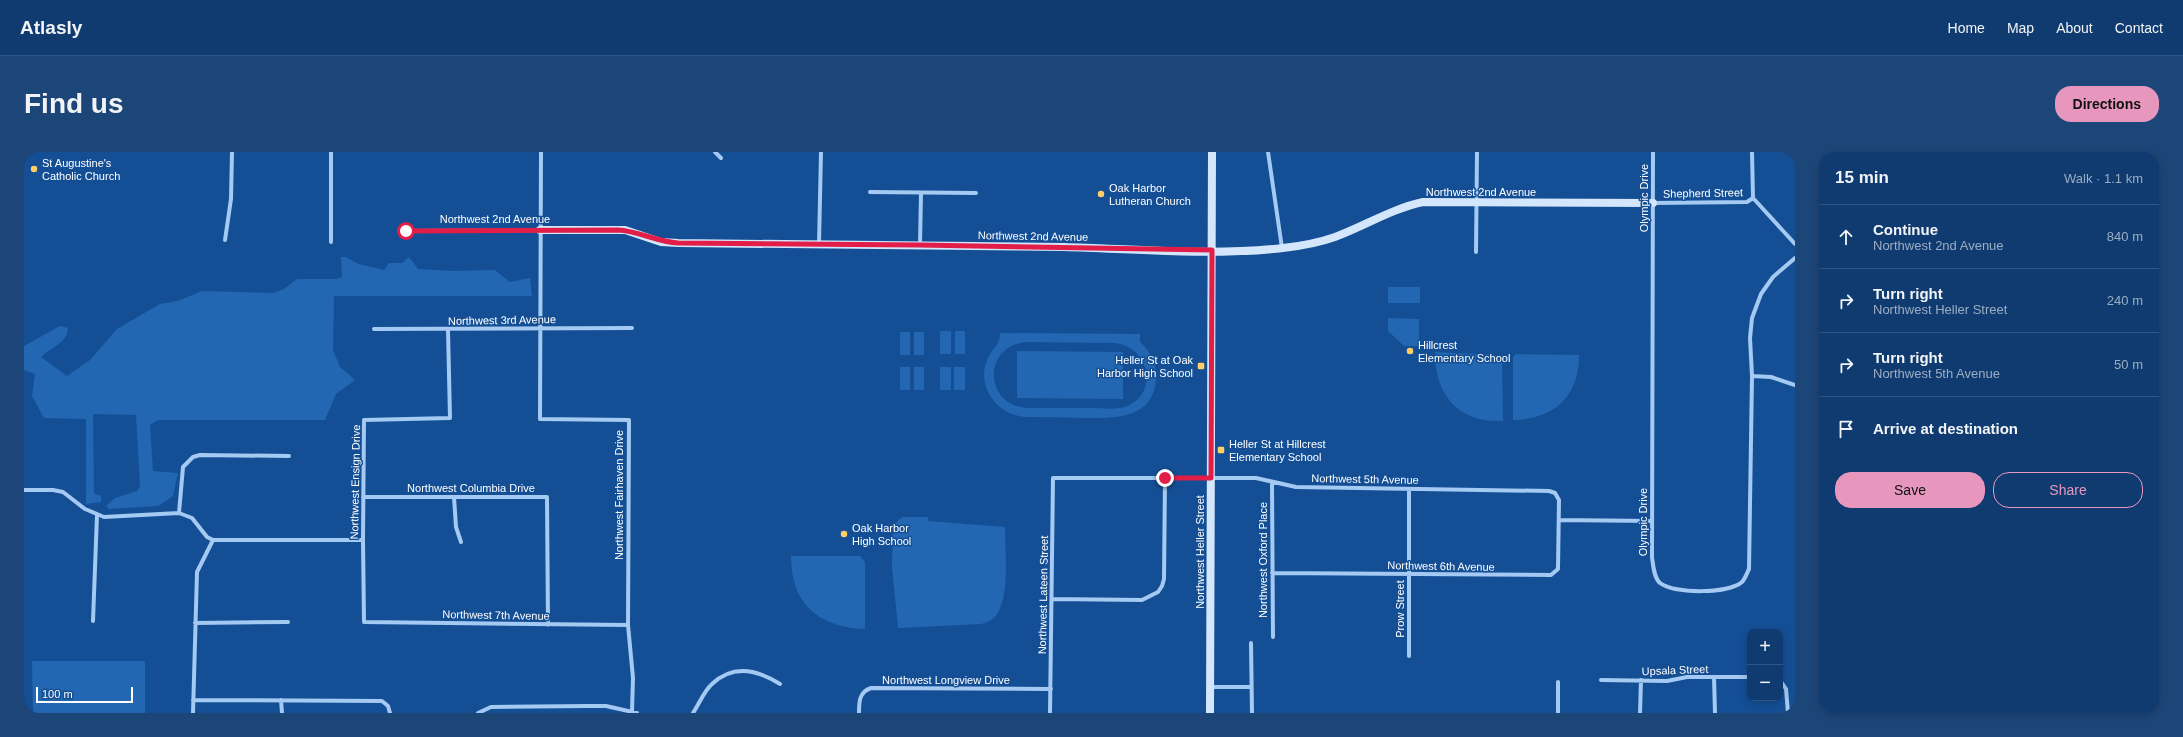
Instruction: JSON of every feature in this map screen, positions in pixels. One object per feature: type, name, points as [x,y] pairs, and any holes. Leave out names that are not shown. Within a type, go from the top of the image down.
[{"type":"street","points":[[225,240],[231,199],[232,152]]},
{"type":"street","points":[[331,152],[331,242]]},
{"type":"street","name":"Northwest Fairhaven Drive","points":[[541,152],[539,328],[540,419],[629,420],[628,625],[633,672],[634,712]]},
{"type":"street","points":[[715,152],[721,158]]},
{"type":"street","points":[[819,244],[821,152]]},
{"type":"street","name":"Northwest Heller Street","points":[[1210,713],[1212,152]]},
{"type":"street","points":[[1268,152],[1282,248]]},
{"type":"street","points":[[1476,252],[1478,152]]},
{"type":"street","name":"Olympic Drive","points":[[1653,152],[1652,557],[1653,568],[1659,583],[1676,589],[1693,591],[1727,589],[1743,582],[1750,560],[1752,376],[1750,338],[1756,308],[1761,294],[1773,277],[1795,258]]},
{"type":"street","points":[[1752,152],[1753,198],[1795,244]]},
{"type":"street","points":[[870,192],[976,193]]},
{"type":"street","points":[[920,245],[921,193]]},
{"type":"street","name":"Shepherd Street","points":[[1653,203],[1747,202],[1753,198]]},
{"type":"street","name":"Northwest 2nd Avenue","points":[[406,231],[625,230],[667,242],[1212,250],[1282,248],[1314,243],[1336,236],[1375,218],[1407,206],[1423,202],[1653,203]]},
{"type":"street","name":"Northwest 3rd Avenue","points":[[374,328],[448,330],[632,328]]},
{"type":"street","name":"Northwest Ensign Drive","points":[[364,622],[362,497],[364,420],[450,418],[448,330]]},
{"type":"street","points":[[1752,376],[1771,377],[1795,385]]},
{"type":"street","points":[[178,513],[182,467],[193,457],[200,455],[289,456]]},
{"type":"street","name":"Northwest 5th Avenue","points":[[1054,478],[1256,478],[1272,483],[1296,487],[1408,490],[1552,491],[1560,500],[1559,520]]},
{"type":"street","name":"Northwest Lateen Street","points":[[1050,713],[1054,478]]},
{"type":"street","points":[[1052,599],[1142,600],[1158,592],[1164,579],[1165,478]]},
{"type":"street","name":"Northwest Oxford Place","points":[[1272,483],[1273,637]]},
{"type":"street","points":[[24,490],[53,490],[63,492],[85,509],[97,515],[113,517],[178,513],[192,518],[206,537],[213,540],[362,540]]},
{"type":"street","name":"Prow Street","points":[[1408,490],[1409,656]]},
{"type":"street","name":"Northwest Columbia Drive","points":[[362,497],[547,497],[548,625]]},
{"type":"street","points":[[454,497],[456,527],[461,542]]},
{"type":"street","points":[[93,621],[97,515]]},
{"type":"street","points":[[1559,520],[1652,520]]},
{"type":"street","name":"Northwest 6th Avenue","points":[[1272,573],[1551,575],[1558,569],[1559,520]]},
{"type":"street","points":[[193,713],[197,572],[213,540]]},
{"type":"street","points":[[195,623],[288,622]]},
{"type":"street","name":"Northwest 7th Avenue","points":[[364,622],[628,625]]},
{"type":"street","points":[[1251,643],[1252,713]]},
{"type":"street","points":[[693,713],[711,685],[726,675],[746,671],[756,672],[780,684]]},
{"type":"street","name":"Upsala Street","points":[[1601,680],[1667,681],[1687,677],[1747,677]]},
{"type":"street","points":[[1714,678],[1715,713]]},
{"type":"street","points":[[1640,713],[1641,680]]},
{"type":"street","points":[[1558,682],[1558,713]]},
{"type":"street","points":[[1783,684],[1786,689],[1788,713]]},
{"type":"street","points":[[1210,687],[1251,687]]},
{"type":"street","name":"Northwest Longview Drive","points":[[859,713],[860,698],[862,693],[871,688],[1051,689]]},
{"type":"street","points":[[193,700],[382,701],[388,706],[390,713]]},
{"type":"street","points":[[281,700],[282,713]]},
{"type":"street","points":[[478,713],[491,707],[588,706],[634,712]]},
{"type":"street","points":[[561,707],[561,713]]},
{"type":"shaded area","points":[[341,257],[346,257],[358,264],[384,270],[389,263],[402,263],[409,257],[418,269],[451,271],[495,270],[510,282],[530,278],[532,296],[334,296],[333,350],[340,367],[355,380],[336,394],[325,420],[158,420],[150,425],[153,471],[178,473],[173,496],[158,506],[109,509],[106,506],[115,498],[137,491],[140,486],[136,415],[93,414],[94,491],[95,494],[101,496],[101,502],[86,504],[86,419],[44,418],[32,396],[35,374],[24,370],[24,346],[60,326],[68,328],[62,342],[41,357],[67,376],[90,360],[117,329],[160,304],[178,301],[202,291],[274,293],[284,289],[297,279],[336,279],[342,277]]},
{"type":"shaded area","points":[[1388,287],[1420,287],[1420,303],[1388,303]]},
{"type":"shaded area","points":[[1388,318],[1419,319],[1419,346],[1404,346],[1388,331]]},
{"type":"shaded area","points":[[940,331],[951,331],[951,354],[940,354]]},
{"type":"shaded area","points":[[955,331],[965,331],[965,354],[955,354]]},
{"type":"shaded area","points":[[900,332],[910,332],[910,355],[900,355]]},
{"type":"shaded area","points":[[914,332],[924,332],[924,355],[914,355]]},
{"type":"shaded area","points":[[1000,333],[1140,334],[1140,342],[1150,354],[1154,364],[1156,380],[1153,393],[1147,403],[1139,410],[1117,417],[1026,417],[1016,415],[998,405],[987,390],[984,370],[991,352],[1000,338]],"holes":[[[1027,342],[1114,343],[1126,346],[1136,352],[1143,361],[1146,371],[1146,382],[1143,392],[1136,401],[1125,407],[1112,409],[1026,408],[1012,404],[1002,396],[996,386],[994,375],[996,363],[1002,353],[1013,346]]]},
{"type":"shaded area","points":[[1017,351],[1123,352],[1123,399],[1017,398]]},
{"type":"shaded area","points":[[1435,352],[1499,355],[1502,358],[1503,421],[1473,417],[1452,403],[1439,381]]},
{"type":"shaded area","points":[[1516,354],[1579,355],[1578,370],[1569,394],[1552,410],[1528,419],[1513,420],[1513,357]]},
{"type":"shaded area","points":[[900,367],[910,367],[910,390],[900,390]]},
{"type":"shaded area","points":[[914,367],[924,367],[924,390],[914,390]]},
{"type":"shaded area","points":[[940,367],[951,367],[951,390],[940,390]]},
{"type":"shaded area","points":[[954,367],[965,367],[965,390],[954,390]]},
{"type":"shaded area","points":[[902,517],[928,517],[928,521],[1005,527],[1006,572],[1004,596],[1001,606],[994,618],[981,624],[898,628],[892,567],[893,526]]},
{"type":"shaded area","points":[[791,556],[860,556],[865,562],[865,629],[834,624],[821,618],[810,610],[802,600],[796,587],[792,573]]},
{"type":"shaded area","points":[[32,661],[145,661],[145,713],[33,713]]},
{"type":"place","name":"St Augustine's Catholic Church","points":[[34,169]]},
{"type":"place","name":"Oak Harbor Lutheran Church","points":[[1101,194]]},
{"type":"place","name":"Hillcrest Elementary School","points":[[1410,351]]},
{"type":"place","name":"Heller St at Oak Harbor High School","points":[[1201,366]]},
{"type":"place","name":"Heller St at Hillcrest Elementary School","points":[[1221,450]]},
{"type":"place","name":"Oak Harbor High School","points":[[844,534]]},
{"type":"route","points":[[406,231],[625,230],[661,242],[678,243],[1212,250],[1211,478],[1165,478]]}]
